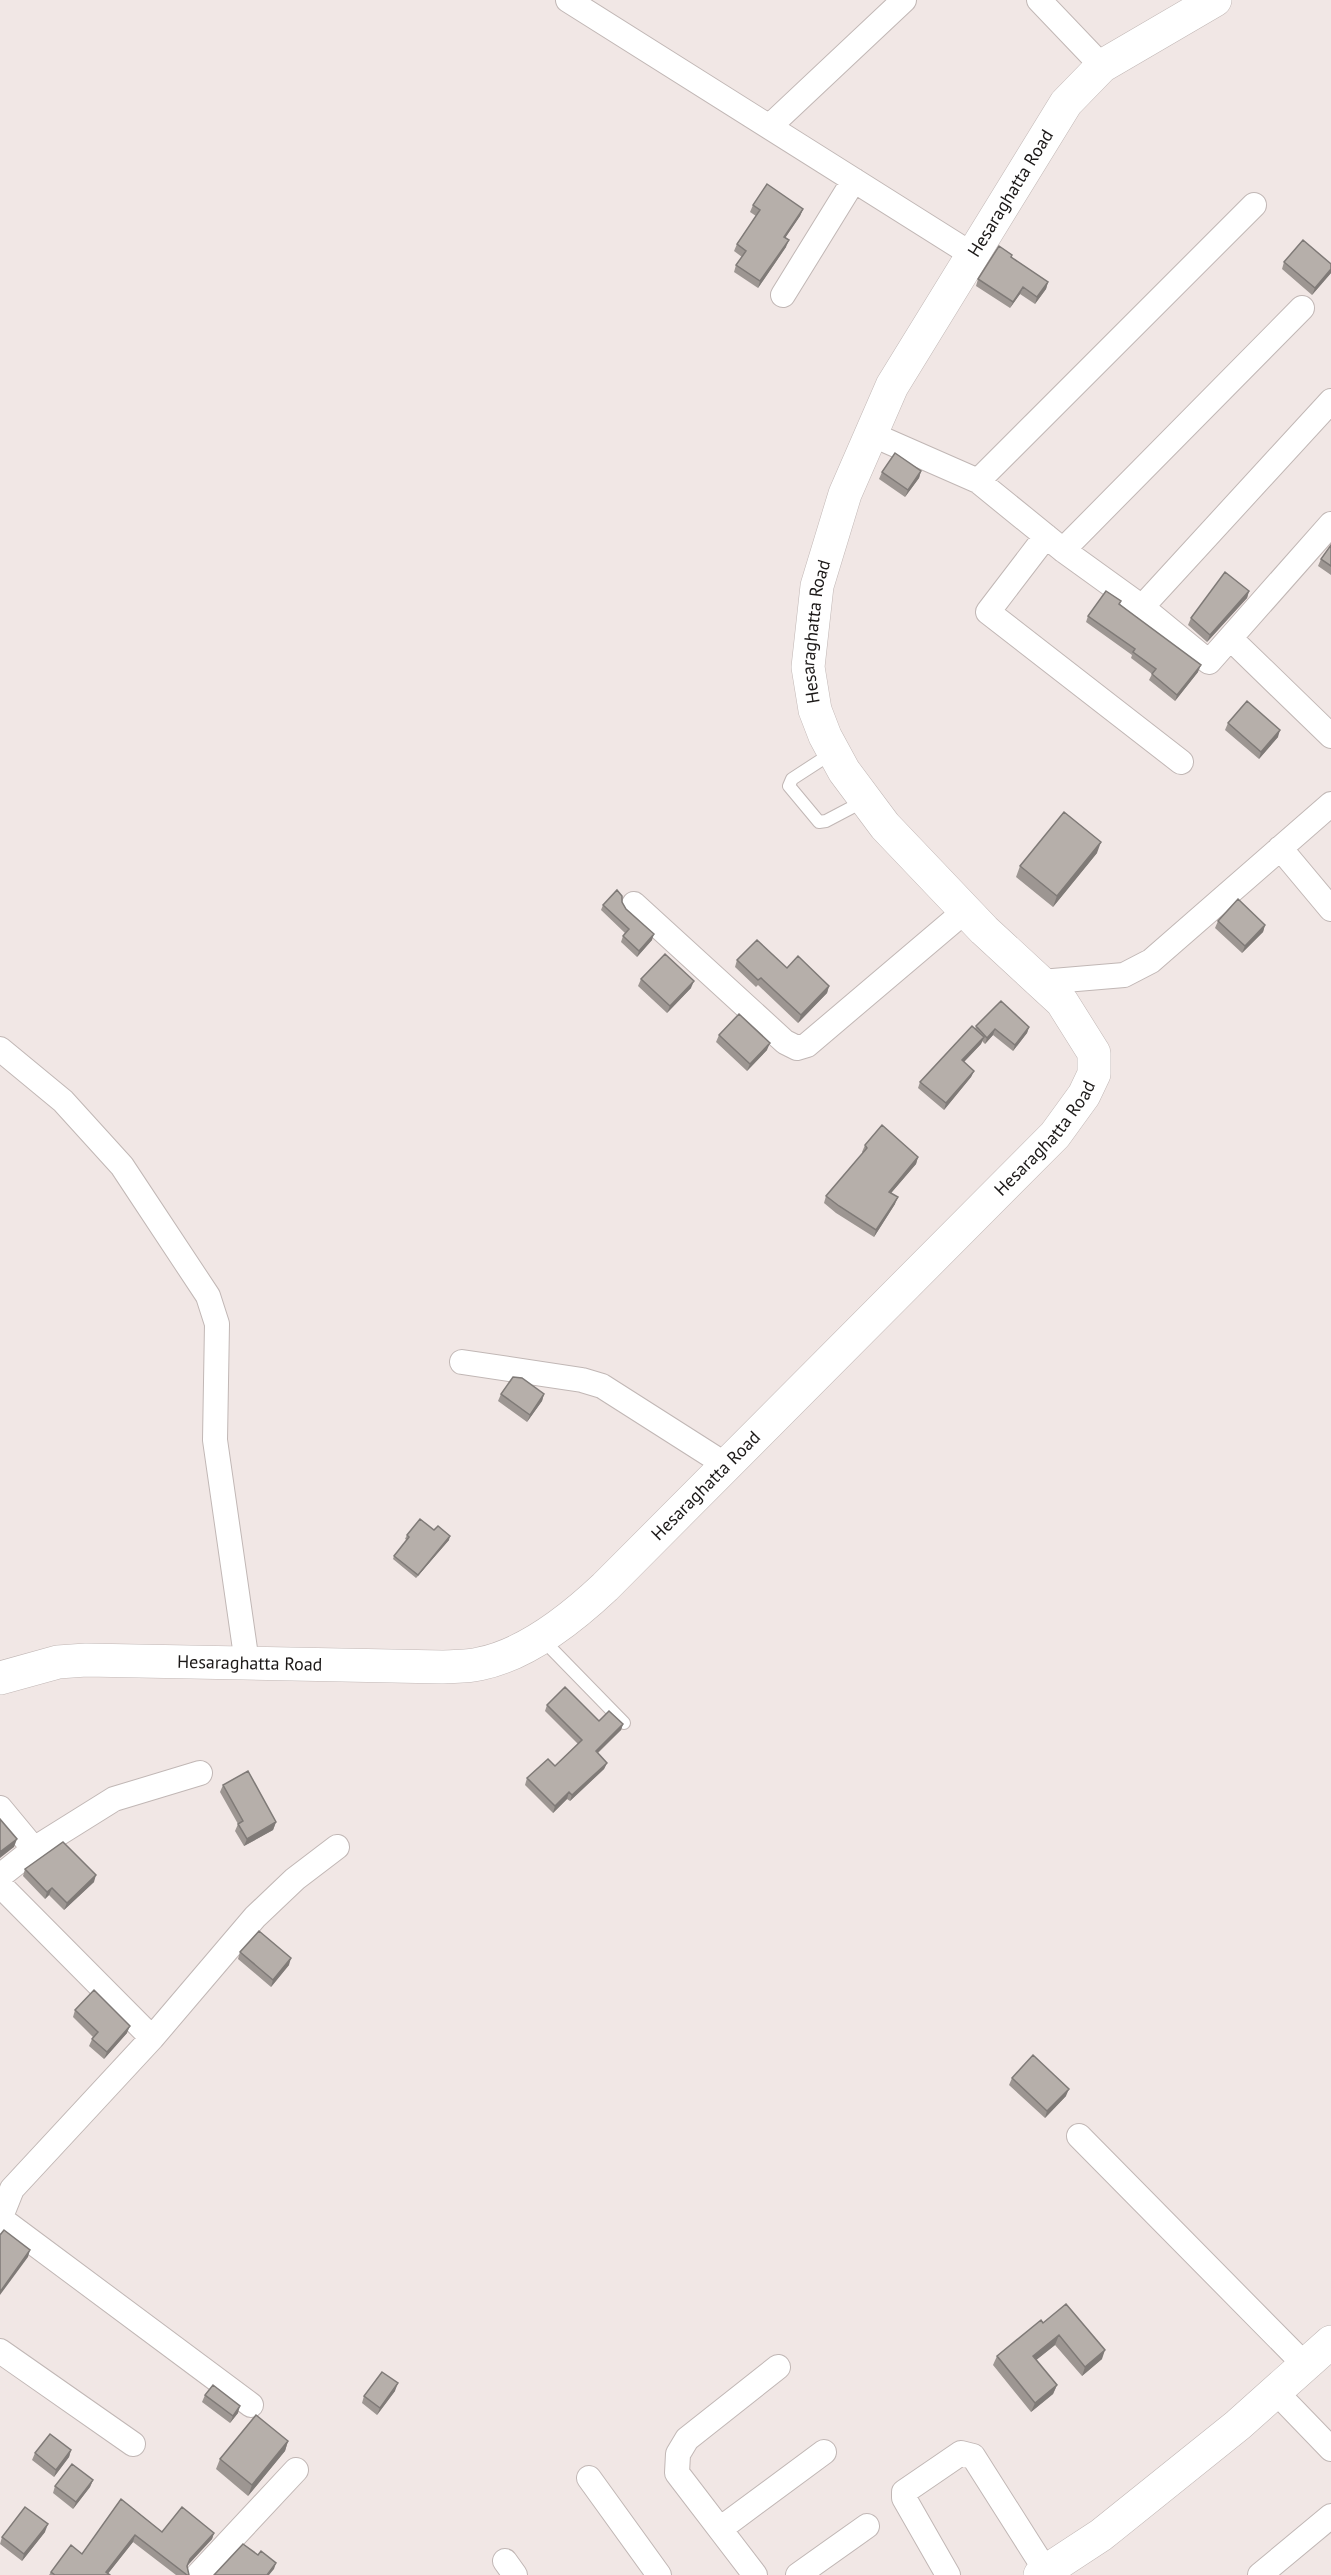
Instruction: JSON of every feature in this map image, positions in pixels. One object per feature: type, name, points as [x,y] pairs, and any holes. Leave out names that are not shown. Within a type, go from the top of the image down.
[{"type":"main road","name":"Hesaraghatta Road","points":[[0,1678],[58,1662],[86,1660],[442,1667],[478,1665],[542,1639],[583,1608],[726,1465],[1054,1135],[1084,1095],[1094,1074],[1094,1053],[1062,1002],[966,911],[885,826],[844,771],[815,710],[808,667],[811,627],[817,586],[845,494],[892,386],[971,254],[1066,103],[1102,66],[1215,0]]},
{"type":"main road","points":[[1043,2573],[1101,2535],[1238,2425],[1331,2342]]},
{"type":"street","points":[[568,0],[971,254]]},
{"type":"street","points":[[770,126],[904,0]]},
{"type":"street","points":[[1039,0],[1102,66]]},
{"type":"street","points":[[783,295],[854,180]]},
{"type":"street","points":[[978,481],[1254,205]]},
{"type":"street","points":[[1181,762],[988,612],[1055,543],[1302,308]]},
{"type":"street","points":[[1142,607],[1331,401]]},
{"type":"street","points":[[871,434],[978,481],[1055,543],[1142,607],[1209,662],[1331,524]]},
{"type":"street","points":[[1231,639],[1331,736]]},
{"type":"street","points":[[1041,982],[1124,975],[1151,961],[1331,804]]},
{"type":"street","points":[[1280,848],[1331,909]]},
{"type":"street","points":[[634,904],[785,1042],[797,1048],[807,1045],[966,911]]},
{"type":"street","points":[[0,1049],[63,1101],[122,1166],[208,1296],[217,1324],[215,1440],[247,1663]]},
{"type":"street","points":[[462,1362],[582,1380],[602,1386],[726,1465]]},
{"type":"street","points":[[0,1876],[34,1849],[114,1798],[200,1773]]},
{"type":"street","points":[[0,1808],[34,1849]]},
{"type":"street","points":[[251,2405],[0,2219],[12,2189],[152,2038],[255,1917],[295,1879],[337,1846]]},
{"type":"street","points":[[0,1885],[152,2038]]},
{"type":"street","points":[[1078,2136],[1306,2366]]},
{"type":"street","points":[[0,2351],[133,2444]]},
{"type":"street","points":[[755,2575],[677,2473],[678,2454],[687,2439],[777,2367]]},
{"type":"street","points":[[1276,2392],[1331,2449]]},
{"type":"street","points":[[720,2529],[824,2452]]},
{"type":"street","points":[[948,2575],[904,2498],[904,2492],[961,2453],[973,2456],[1043,2573]]},
{"type":"street","points":[[198,2575],[296,2470]]},
{"type":"street","points":[[589,2478],[659,2575]]},
{"type":"street","points":[[1260,2575],[1331,2516]]},
{"type":"street","points":[[798,2575],[867,2526]]},
{"type":"lane","points":[[834,752],[792,779],[789,786],[819,822],[826,821],[866,800]]},
{"type":"lane","points":[[542,1639],[624,1723]]},
{"type":"building","points":[[767,184],[803,209],[784,237],[789,240],[760,281],[736,265],[746,251],[737,244],[760,210],[753,205]]},
{"type":"building","points":[[1303,240],[1331,264],[1331,269],[1315,288],[1284,262]]},
{"type":"building","points":[[999,246],[1048,282],[1037,297],[1023,287],[1013,302],[978,279]]},
{"type":"building","points":[[895,453],[921,471],[908,490],[882,472]]},
{"type":"building","points":[[1331,545],[1331,566],[1321,559]]},
{"type":"building","points":[[1225,572],[1249,591],[1210,635],[1191,618]]},
{"type":"building","points":[[1106,591],[1121,601],[1119,604],[1201,665],[1177,695],[1152,674],[1156,669],[1133,652],[1135,649],[1088,616]]},
{"type":"building","points":[[1247,701],[1280,730],[1261,752],[1228,723]]},
{"type":"building","points":[[1064,812],[1101,842],[1057,896],[1020,866]]},
{"type":"building","points":[[617,890],[622,896],[626,909],[654,934],[639,951],[623,936],[629,929],[603,905]]},
{"type":"building","points":[[1238,899],[1265,925],[1245,946],[1218,921]]},
{"type":"building","points":[[757,940],[787,968],[798,956],[829,986],[801,1015],[761,978],[758,980],[737,960]]},
{"type":"building","points":[[665,954],[694,981],[670,1006],[641,979]]},
{"type":"building","points":[[1001,1001],[1029,1027],[1015,1045],[995,1029],[987,1038],[976,1026]]},
{"type":"building","points":[[739,1014],[770,1043],[750,1064],[719,1035]]},
{"type":"building","points":[[972,1026],[984,1037],[962,1060],[974,1071],[946,1103],[920,1082]]},
{"type":"building","points":[[882,1125],[918,1157],[889,1192],[898,1197],[876,1230],[826,1196],[867,1148],[865,1145]]},
{"type":"building","points":[[513,1377],[522,1378],[544,1394],[530,1415],[501,1394]]},
{"type":"building","points":[[420,1519],[434,1530],[438,1526],[450,1536],[418,1575],[394,1556]]},
{"type":"building","points":[[565,1687],[599,1721],[609,1711],[623,1724],[596,1751],[607,1763],[572,1795],[569,1792],[555,1806],[527,1778],[548,1759],[555,1766],[582,1740],[547,1705]]},
{"type":"building","points":[[248,1771],[276,1822],[247,1839],[238,1824],[243,1821],[223,1785]]},
{"type":"building","points":[[0,1819],[17,1839],[0,1852]]},
{"type":"building","points":[[63,1842],[96,1875],[67,1903],[52,1888],[47,1892],[25,1869]]},
{"type":"building","points":[[259,1931],[291,1958],[273,1980],[240,1952]]},
{"type":"building","points":[[94,1990],[130,2026],[107,2052],[92,2039],[98,2032],[75,2010]]},
{"type":"building","points":[[1033,2055],[1069,2089],[1047,2111],[1012,2078]]},
{"type":"building","points":[[4,2230],[30,2250],[0,2292],[0,2235]]},
{"type":"building","points":[[1066,2304],[1105,2350],[1085,2367],[1059,2335],[1033,2356],[1057,2385],[1035,2403],[997,2356],[1041,2320],[1043,2323]]},
{"type":"building","points":[[382,2372],[398,2383],[380,2408],[364,2396]]},
{"type":"building","points":[[213,2385],[240,2406],[233,2416],[205,2395]]},
{"type":"building","points":[[256,2415],[288,2441],[252,2485],[220,2459]]},
{"type":"building","points":[[50,2434],[71,2450],[56,2470],[35,2453]]},
{"type":"building","points":[[72,2464],[93,2480],[76,2502],[55,2486]]},
{"type":"building","points":[[121,2499],[162,2532],[182,2507],[214,2533],[190,2559],[187,2566],[189,2575],[135,2535],[106,2572],[110,2575],[55,2575],[51,2572],[71,2545],[82,2554]]},
{"type":"building","points":[[25,2507],[48,2524],[24,2554],[2,2537]]},
{"type":"building","points":[[243,2544],[258,2555],[261,2551],[276,2563],[267,2575],[214,2575]]}]
